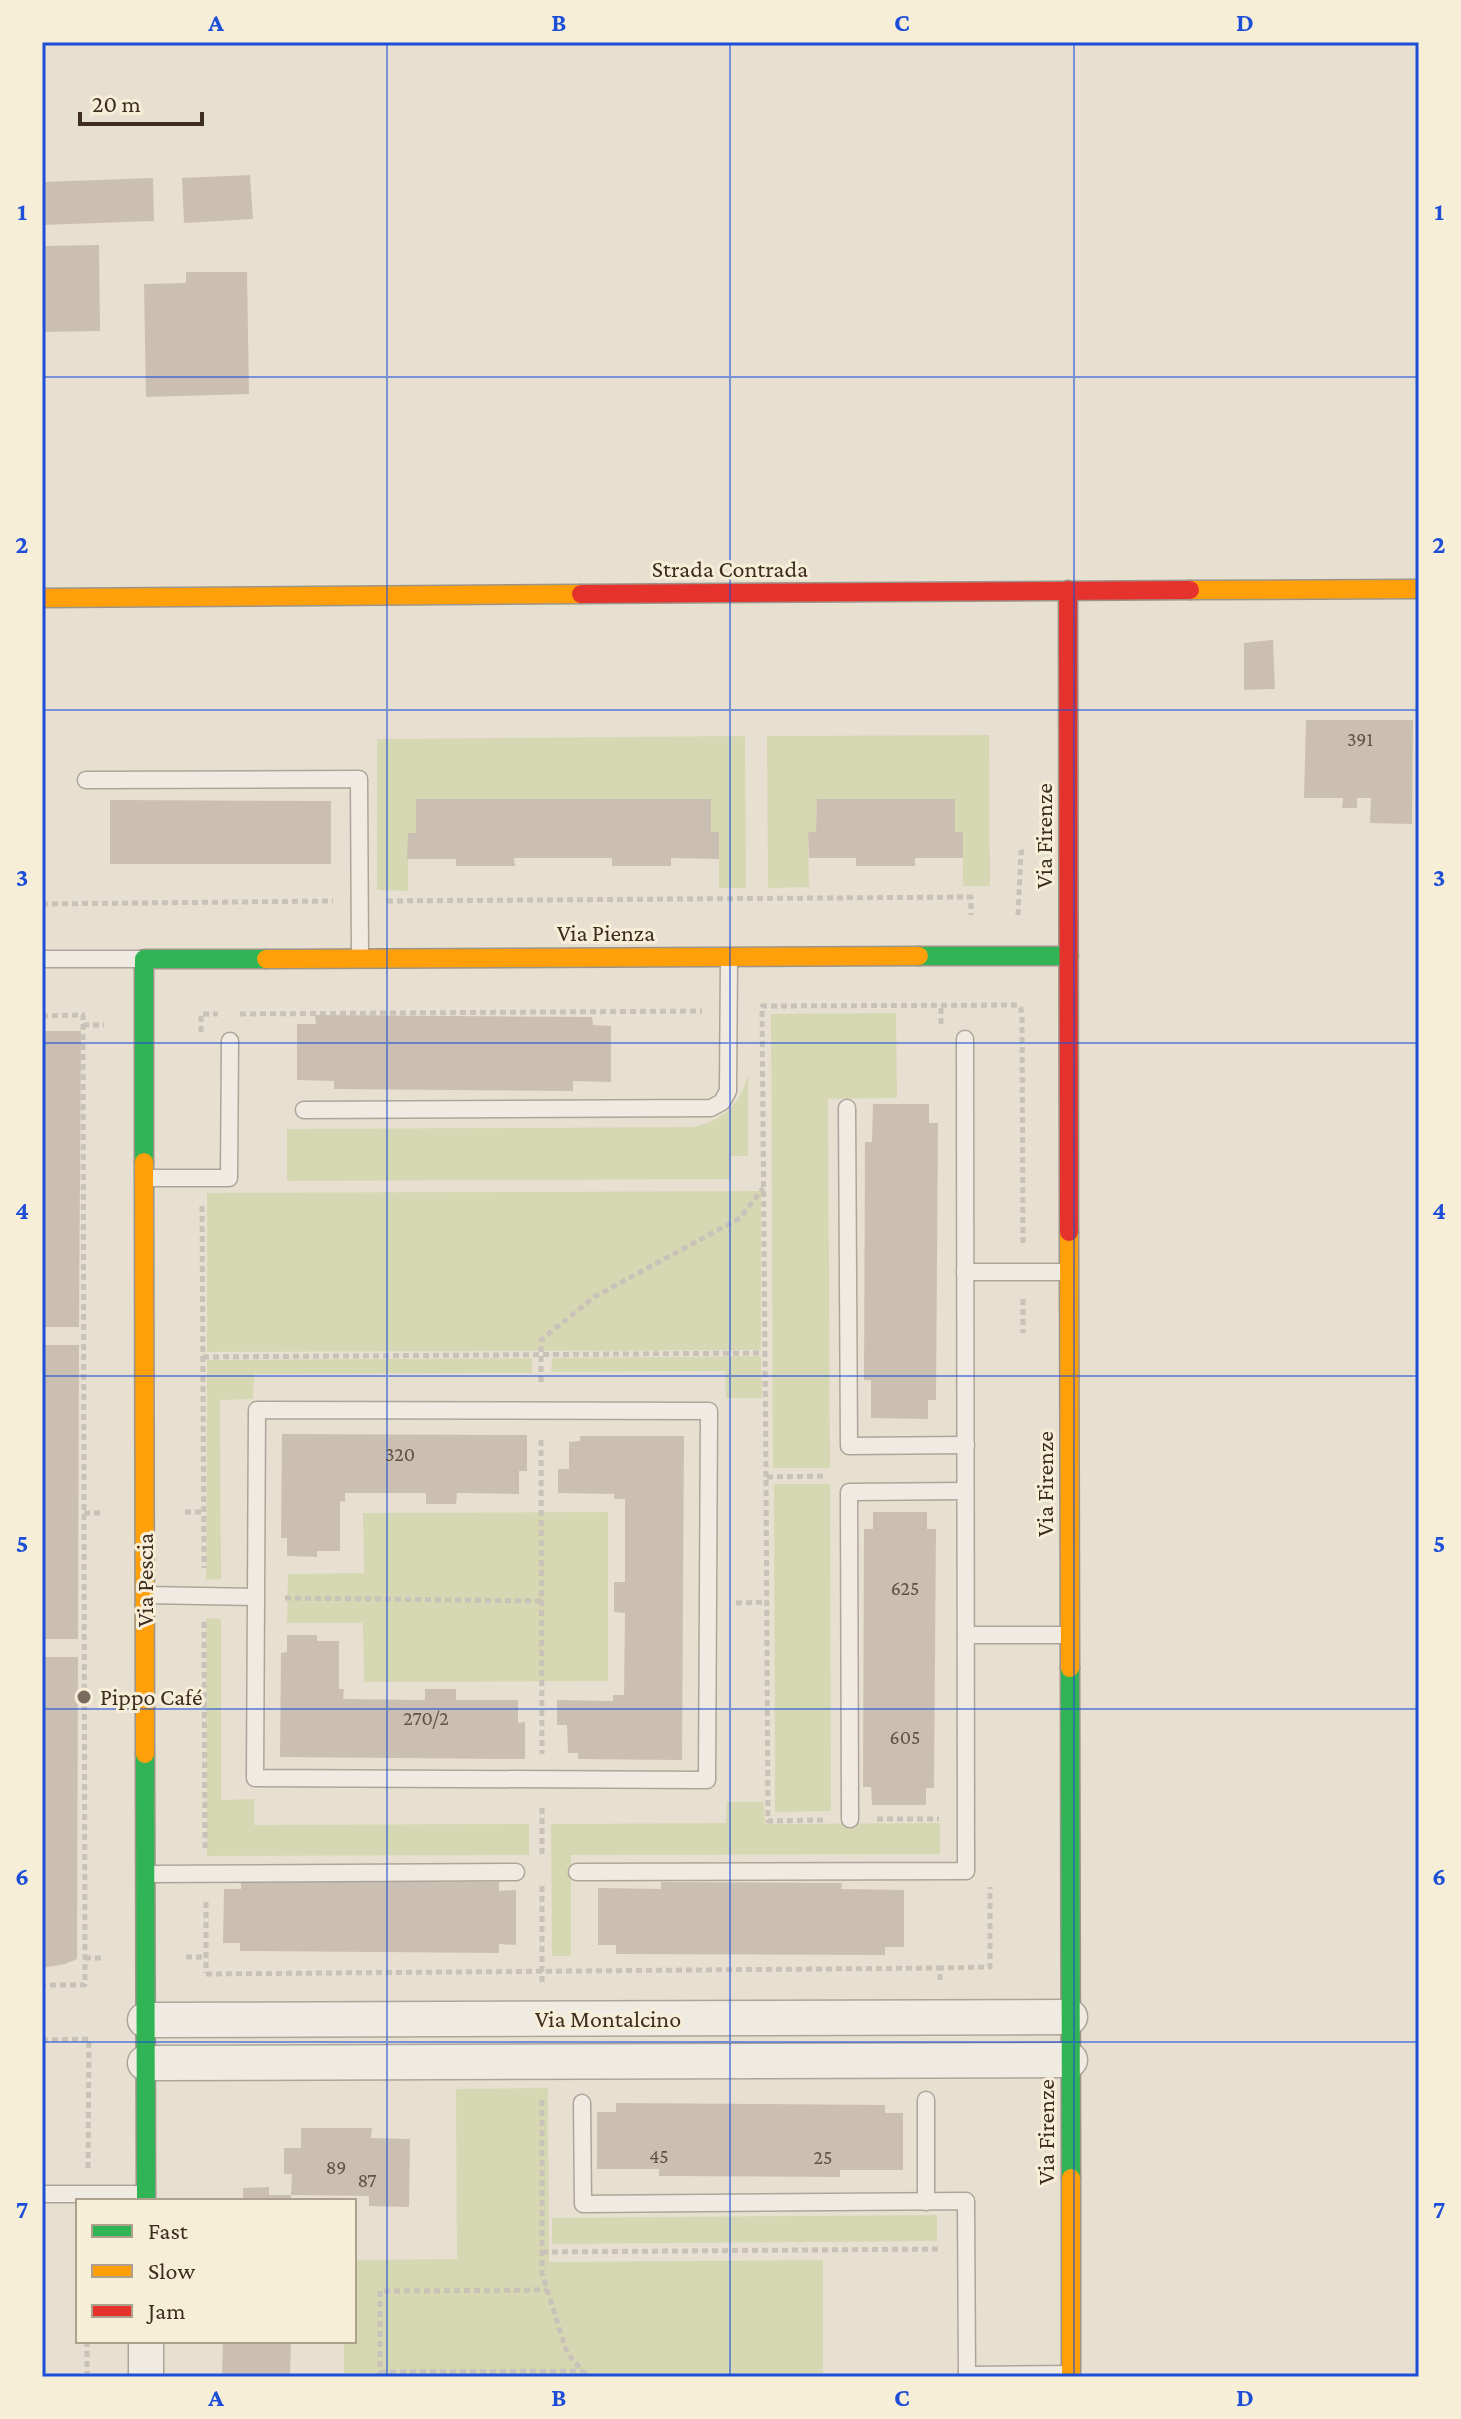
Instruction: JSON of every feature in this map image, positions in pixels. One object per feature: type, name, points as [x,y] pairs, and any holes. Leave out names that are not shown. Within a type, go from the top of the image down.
[{"type":"street","name":"Strada Contrada","points":[[42,598],[1419,589]]},
{"type":"street","name":"Via Firenze","points":[[1068,590],[1071,2375]]},
{"type":"street","name":"Via Pienza","points":[[144,959],[1069,956]]},
{"type":"street","name":"Via Pescia","points":[[144,959],[146,2197]]},
{"type":"street","name":"Via Montalcino","points":[[145,2020],[1070,2017]]},
{"type":"street","name":"Via Montalcino","points":[[145,2063],[1070,2060]]},
{"type":"street","points":[[146,2343],[146,2377]]},
{"type":"lane","points":[[86,780],[359,779],[360,958]]},
{"type":"lane","points":[[304,1110],[711,1108],[722,1102],[728,1091],[729,957]]},
{"type":"lane","points":[[42,959],[144,959]]},
{"type":"lane","points":[[577,1872],[966,1871],[965,1039]]},
{"type":"lane","points":[[143,1178],[229,1178],[230,1041]]},
{"type":"lane","points":[[847,1108],[849,1446],[966,1445]]},
{"type":"lane","points":[[965,1272],[1069,1272]]},
{"type":"lane","points":[[257,1410],[709,1411],[707,1780],[255,1778],[256,1597],[257,1410]]},
{"type":"lane","points":[[850,1819],[849,1492],[965,1491]]},
{"type":"lane","points":[[145,1595],[256,1597]]},
{"type":"lane","points":[[966,1635],[1070,1635]]},
{"type":"lane","points":[[145,1873],[516,1872]]},
{"type":"lane","points":[[926,2100],[926,2202]]},
{"type":"lane","points":[[582,2103],[583,2204],[966,2201],[967,2376],[1071,2375]]},
{"type":"lane","points":[[42,2194],[146,2197]]},
{"type":"path","points":[[42,904],[971,897],[971,921]]},
{"type":"path","points":[[940,1819],[768,1821],[762,1006],[1018,1005],[1021,1009],[1023,1335]]},
{"type":"path","points":[[201,1039],[201,1014],[762,1010]]},
{"type":"path","points":[[42,1016],[83,1015],[85,1985],[42,1985]]},
{"type":"path","points":[[202,1178],[206,1973]]},
{"type":"path","points":[[542,1859],[541,1340],[594,1297],[740,1218],[764,1187]]},
{"type":"path","points":[[203,1357],[765,1353]]},
{"type":"path","points":[[766,1477],[830,1476]]},
{"type":"path","points":[[256,1597],[542,1601]]},
{"type":"path","points":[[542,1875],[542,2019]]},
{"type":"path","points":[[42,2040],[89,2039],[88,2194]]},
{"type":"path","points":[[542,2061],[542,2273],[567,2353],[588,2377]]},
{"type":"path","points":[[542,2252],[941,2249]]},
{"type":"path","points":[[547,2290],[380,2291],[380,2375],[583,2371]]},
{"type":"path","points":[[87,2343],[87,2377]]},
{"type":"green space","points":[[989,735],[990,886],[963,886],[963,833],[955,832],[954,799],[817,799],[816,832],[808,832],[809,887],[768,888],[767,736]]},
{"type":"green space","points":[[745,736],[746,888],[719,888],[719,833],[711,832],[710,799],[416,799],[416,833],[408,833],[408,891],[377,890],[377,739]]},
{"type":"green space","points":[[896,1013],[897,1098],[828,1099],[830,1468],[773,1468],[771,1014]]},
{"type":"green space","points":[[748,1075],[748,1156],[731,1156],[731,1179],[287,1181],[287,1129],[694,1127],[714,1120],[729,1109]]},
{"type":"green space","points":[[761,1191],[761,1350],[207,1352],[207,1193]]},
{"type":"green space","points":[[761,1356],[762,1398],[726,1398],[725,1371],[551,1372],[552,1358]]},
{"type":"green space","points":[[532,1358],[532,1373],[254,1374],[253,1399],[220,1400],[221,1579],[206,1580],[207,1360]]},
{"type":"green space","points":[[774,1484],[830,1484],[831,1811],[775,1812]]},
{"type":"green space","points":[[608,1512],[608,1681],[364,1682],[363,1623],[287,1623],[288,1574],[364,1573],[363,1513]]},
{"type":"green space","points":[[206,1618],[221,1619],[221,1800],[254,1799],[254,1825],[529,1824],[529,1855],[207,1856]]},
{"type":"green space","points":[[727,1802],[764,1802],[765,1824],[940,1823],[940,1854],[571,1855],[571,1956],[552,1956],[551,1824],[726,1823]]},
{"type":"green space","points":[[548,2088],[549,2262],[823,2260],[823,2377],[344,2377],[344,2343],[356,2343],[356,2260],[457,2259],[456,2089]]},
{"type":"green space","points":[[937,2215],[937,2241],[552,2244],[552,2218]]},
{"type":"building","points":[[250,175],[253,219],[184,223],[182,178]]},
{"type":"building","points":[[153,178],[154,221],[42,225],[42,182]]},
{"type":"building","points":[[99,245],[100,331],[42,332],[42,246]]},
{"type":"building","points":[[186,272],[247,272],[249,394],[146,397],[144,284],[186,283]]},
{"type":"building","points":[[1273,640],[1275,689],[1244,690],[1244,643]]},
{"type":"building","points":[[1306,720],[1413,720],[1412,824],[1370,823],[1371,798],[1357,798],[1357,808],[1342,808],[1343,798],[1304,798]]},
{"type":"building","points":[[416,799],[711,799],[711,832],[719,832],[719,859],[671,858],[671,866],[612,866],[612,858],[514,858],[515,866],[456,866],[456,859],[407,859],[408,833],[416,833]]},
{"type":"building","points":[[817,799],[955,799],[955,832],[963,832],[963,858],[915,858],[915,866],[856,866],[856,858],[809,858],[808,832],[816,832]]},
{"type":"building","points":[[110,800],[331,801],[331,864],[110,864]]},
{"type":"building","points":[[315,1015],[592,1017],[593,1025],[611,1026],[611,1082],[573,1081],[573,1091],[334,1089],[334,1081],[297,1080],[297,1024],[316,1024]]},
{"type":"building","points":[[42,1031],[81,1031],[79,1327],[42,1327]]},
{"type":"building","points":[[873,1104],[929,1104],[929,1123],[938,1123],[936,1400],[928,1400],[928,1419],[871,1418],[871,1380],[864,1380],[865,1142],[872,1142]]},
{"type":"building","points":[[42,1345],[79,1345],[78,1639],[42,1639]]},
{"type":"building","points":[[282,1434],[527,1435],[527,1471],[519,1471],[519,1494],[457,1493],[456,1504],[426,1504],[426,1493],[345,1493],[345,1502],[340,1501],[340,1551],[317,1551],[317,1557],[287,1556],[287,1538],[281,1538]]},
{"type":"building","points":[[580,1436],[684,1436],[682,1760],[578,1759],[578,1753],[568,1753],[567,1725],[557,1725],[557,1700],[613,1701],[613,1695],[624,1695],[625,1613],[614,1612],[614,1582],[625,1582],[625,1499],[614,1499],[614,1494],[558,1493],[558,1469],[569,1469],[569,1442],[580,1441]]},
{"type":"building","points":[[873,1512],[927,1512],[927,1529],[936,1529],[934,1788],[926,1788],[926,1805],[872,1805],[871,1787],[863,1787],[864,1529],[873,1529]]},
{"type":"building","points":[[287,1635],[317,1635],[317,1641],[339,1641],[339,1689],[344,1689],[343,1699],[425,1700],[425,1689],[456,1689],[456,1700],[518,1700],[518,1723],[525,1722],[525,1759],[280,1757],[281,1653],[287,1652]]},
{"type":"building","points":[[42,1657],[78,1657],[77,1959],[42,1968]]},
{"type":"building","points":[[241,1881],[499,1882],[499,1891],[516,1890],[516,1945],[499,1944],[499,1953],[240,1951],[240,1943],[223,1943],[224,1889],[241,1889]]},
{"type":"building","points":[[661,1882],[842,1883],[841,1889],[904,1890],[904,1947],[885,1947],[885,1955],[616,1954],[616,1945],[598,1945],[598,1888],[661,1889]]},
{"type":"building","points":[[616,2103],[885,2105],[885,2113],[903,2113],[903,2170],[840,2170],[840,2177],[659,2176],[659,2169],[597,2169],[597,2112],[616,2112]]},
{"type":"building","points":[[301,2128],[372,2128],[371,2138],[410,2139],[409,2207],[369,2206],[369,2196],[291,2195],[292,2174],[284,2174],[284,2148],[301,2148]]},
{"type":"building","points":[[269,2187],[269,2195],[291,2195],[291,2199],[243,2199],[243,2188]]},
{"type":"building","points":[[223,2343],[291,2343],[290,2377],[222,2377]]},
{"type":"traffic: fast","points":[[919,956],[1069,956]]},
{"type":"traffic: fast","points":[[144,1162],[144,959],[266,959]]},
{"type":"traffic: fast","points":[[1070,1668],[1071,2178]]},
{"type":"traffic: fast","points":[[145,1754],[146,2199]]},
{"type":"traffic: slow","points":[[1190,590],[1419,589]]},
{"type":"traffic: slow","points":[[42,598],[581,594]]},
{"type":"traffic: slow","points":[[266,959],[919,956]]},
{"type":"traffic: slow","points":[[144,1162],[145,1754]]},
{"type":"traffic: slow","points":[[1069,1232],[1070,1668]]},
{"type":"traffic: slow","points":[[1071,2178],[1071,2377]]},
{"type":"traffic: jam","points":[[1068,590],[1069,1232]]},
{"type":"traffic: jam","points":[[581,594],[1190,590]]},
{"type":"place","name":"Pippo Café","points":[[84,1697]]}]
